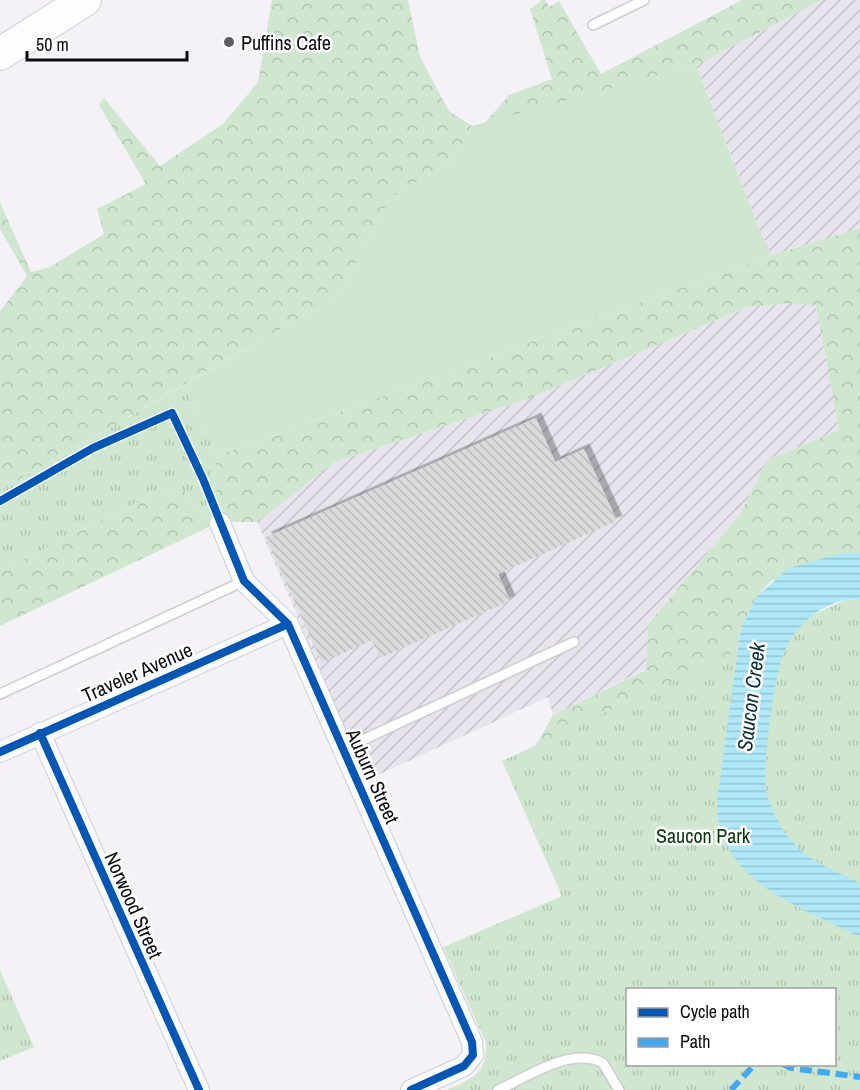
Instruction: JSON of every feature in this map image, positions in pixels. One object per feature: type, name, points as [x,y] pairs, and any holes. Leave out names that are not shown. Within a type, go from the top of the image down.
[{"type":"highway","points":[[0,54],[86,0]]},
{"type":"street","name":"Auburn Street","points":[[220,523],[244,581],[288,624],[472,1042],[473,1055],[464,1066],[411,1090]]},
{"type":"street","name":"Traveler Avenue","points":[[0,752],[288,624]]},
{"type":"street","name":"Norwood Street","points":[[40,733],[199,1090]]},
{"type":"lane","points":[[593,25],[644,0]]},
{"type":"lane","points":[[0,694],[244,581]]},
{"type":"lane","points":[[343,749],[574,642]]},
{"type":"lane","points":[[498,1090],[560,1063],[584,1058],[603,1063],[619,1090]]},
{"type":"shaded area","points":[[822,0],[860,0],[860,228],[772,255],[759,229],[696,65]]},
{"type":"shaded area","points":[[790,303],[816,306],[839,430],[767,460],[740,514],[648,623],[646,669],[553,715],[548,697],[367,780],[257,522],[296,483],[335,462],[530,398],[748,307]]},
{"type":"green space","points":[[272,0],[408,0],[420,57],[449,111],[472,126],[451,163],[391,197],[339,295],[0,491],[0,311],[27,276],[0,229],[0,202],[31,272],[50,267],[104,234],[97,209],[146,184],[99,105],[104,98],[160,166],[223,124],[258,82]]},
{"type":"green space","points":[[545,0],[549,7],[559,1],[601,74],[742,0],[822,0],[696,65],[485,123],[509,95],[552,79],[530,9]]},
{"type":"green space","points":[[696,65],[759,229],[772,255],[217,456],[184,385],[339,295],[391,197],[451,163],[472,126]]},
{"type":"green space","points":[[860,228],[860,553],[842,553],[771,581],[757,596],[741,628],[735,664],[860,937],[860,1076],[836,1065],[836,988],[832,988],[536,745],[553,715],[646,670],[648,624],[740,514],[767,460],[839,430],[816,306],[790,303],[748,307],[530,398],[335,462],[257,522],[226,522],[213,480],[217,456],[772,255]]},
{"type":"green space","points":[[184,385],[217,456],[213,480],[226,522],[211,526],[185,491],[146,498],[0,571],[0,491]]},
{"type":"green space","points":[[185,491],[211,526],[0,626],[0,571],[146,498]]},
{"type":"green space","name":"Saucon Park","points":[[845,600],[860,600],[860,1090],[447,1090],[471,1078],[481,1069],[486,1053],[486,1043],[443,947],[562,896],[502,761]]},
{"type":"green space","points":[[0,970],[34,1047],[0,1061]]},
{"type":"water","name":"Saucon Creek","points":[[842,553],[860,553],[860,600],[836,602],[824,608],[803,624],[788,644],[783,655],[773,702],[765,779],[767,797],[772,809],[795,846],[812,859],[860,883],[860,937],[788,902],[766,888],[746,871],[730,852],[720,829],[717,801],[741,628],[757,596],[789,568]]},
{"type":"building","points":[[536,418],[555,462],[584,449],[617,521],[498,574],[510,601],[380,658],[372,640],[322,663],[266,537]]},
{"type":"marked path","points":[[731,1090],[753,1066]]},
{"type":"marked path","points":[[787,1066],[860,1077]]},
{"type":"cycle path","points":[[0,501],[93,448],[172,413],[203,479],[244,581],[288,624],[472,1042],[473,1055],[464,1066],[411,1090]]},
{"type":"cycle path","points":[[0,752],[288,624]]},
{"type":"cycle path","points":[[40,733],[199,1090]]},
{"type":"place","name":"Puffins Cafe","points":[[229,42]]}]
